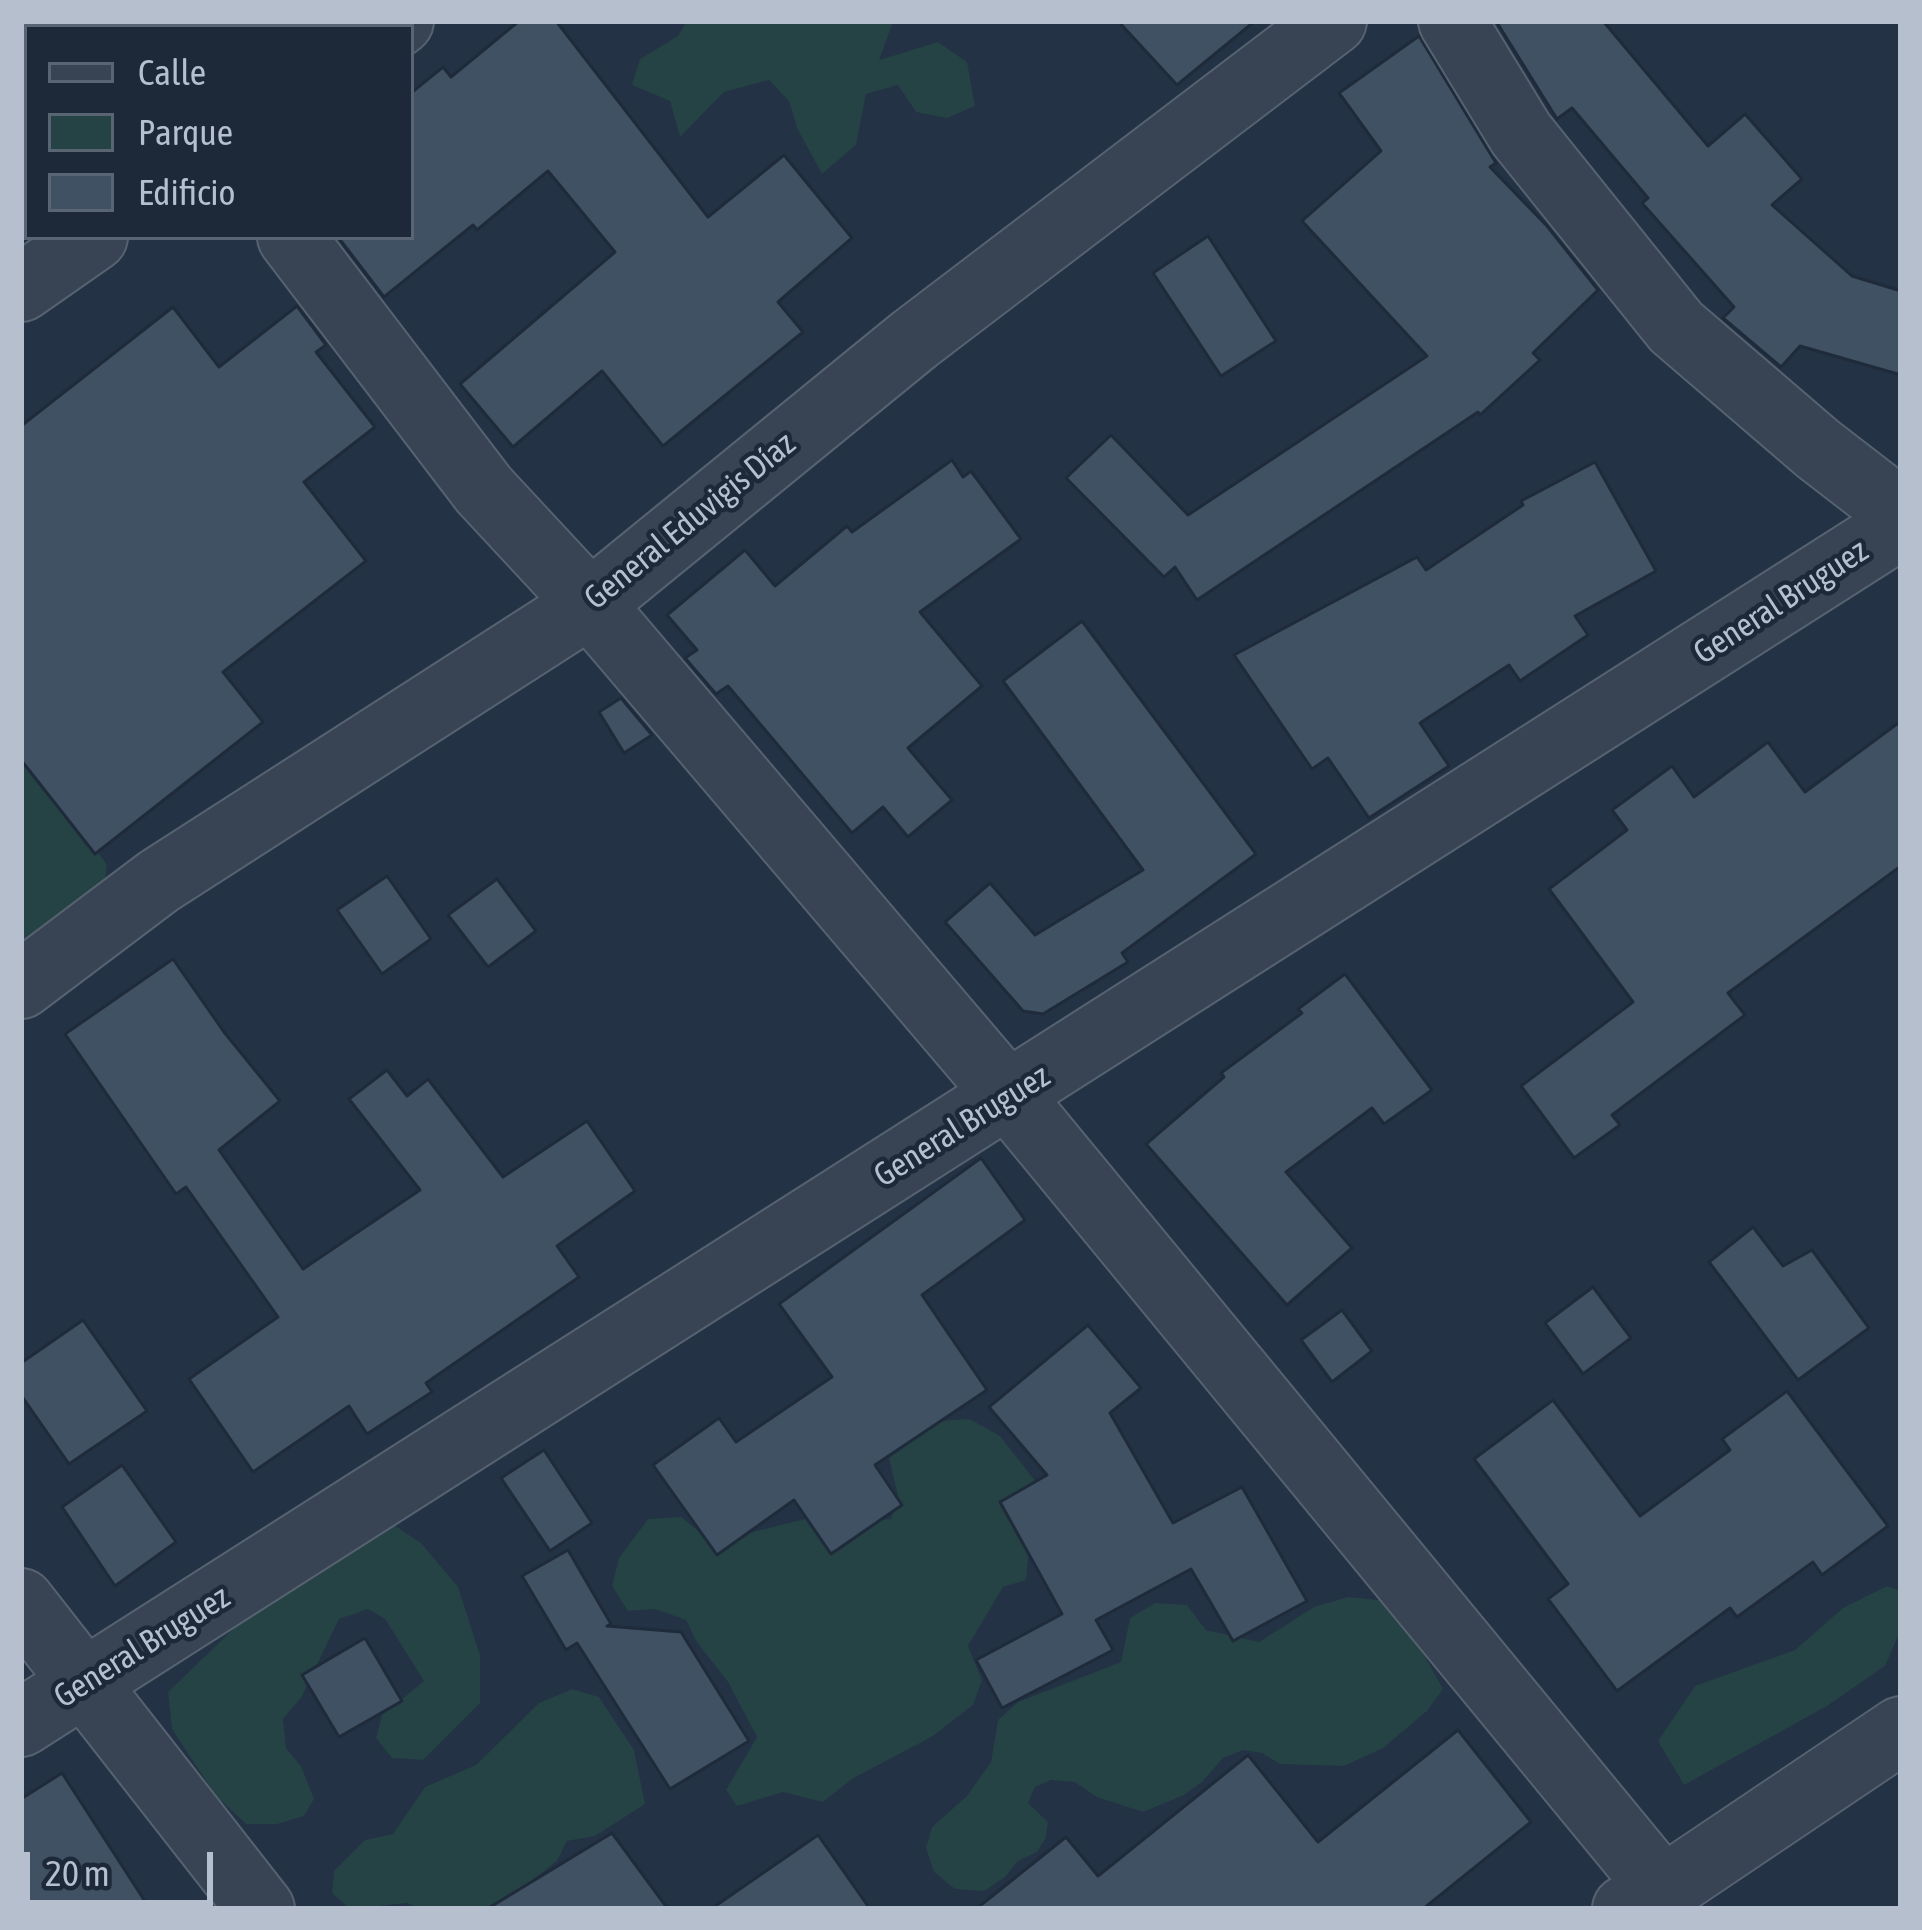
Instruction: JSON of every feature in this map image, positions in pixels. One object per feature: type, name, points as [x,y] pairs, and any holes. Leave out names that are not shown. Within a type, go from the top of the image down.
[{"type":"street","name":"General Eduvigis Díaz","points":[[21,985],[159,881],[590,604],[915,340],[1334,21]]},
{"type":"street","points":[[1452,21],[1521,134],[1676,327],[1901,513]]},
{"type":"street","points":[[21,288],[90,240]]},
{"type":"street","points":[[293,240],[484,490],[590,604],[1009,1096],[1645,1899],[1901,1730]]},
{"type":"street","name":"General Bruguez","points":[[21,1723],[1901,525]]},
{"type":"street","points":[[21,1602],[261,1909]]},
{"type":"green space","points":[[21,21],[314,21],[24,24],[21,33]]},
{"type":"green space","points":[[687,21],[893,22],[879,60],[938,42],[967,62],[975,106],[947,118],[916,112],[898,85],[866,94],[856,145],[822,174],[797,128],[789,101],[769,80],[724,92],[680,137],[670,101],[632,85],[640,59],[678,36]]},
{"type":"green space","points":[[21,740],[107,865],[102,898],[21,956]]},
{"type":"green space","points":[[970,1419],[1000,1436],[1036,1482],[1026,1580],[1003,1587],[968,1646],[982,1680],[973,1705],[933,1736],[852,1779],[823,1802],[783,1792],[737,1806],[726,1790],[757,1737],[728,1682],[686,1620],[655,1609],[628,1611],[612,1586],[619,1558],[648,1519],[681,1517],[706,1537],[745,1534],[805,1519],[891,1519],[898,1496],[889,1458],[939,1421]]},
{"type":"green space","points":[[391,1523],[421,1543],[458,1587],[480,1655],[480,1703],[423,1760],[392,1758],[376,1738],[382,1715],[424,1681],[385,1619],[368,1609],[339,1619],[301,1698],[283,1719],[286,1748],[301,1766],[314,1799],[304,1816],[277,1824],[246,1824],[216,1796],[172,1729],[168,1692],[261,1602]]},
{"type":"green space","points":[[1887,1586],[1901,1591],[1901,1629],[1885,1666],[1827,1706],[1684,1785],[1658,1741],[1695,1686],[1795,1650],[1843,1608]]},
{"type":"green space","points":[[1348,1597],[1379,1600],[1404,1619],[1443,1689],[1427,1711],[1383,1748],[1344,1766],[1280,1764],[1262,1753],[1243,1750],[1223,1758],[1184,1795],[1143,1812],[1097,1797],[1074,1782],[1051,1780],[1035,1787],[1028,1803],[1048,1822],[1037,1852],[1018,1861],[984,1891],[955,1889],[934,1872],[926,1848],[932,1827],[966,1797],[991,1762],[998,1720],[1018,1702],[1121,1662],[1130,1618],[1155,1603],[1187,1605],[1206,1630],[1259,1642],[1314,1607]]},
{"type":"green space","points":[[572,1689],[599,1697],[634,1750],[645,1804],[595,1836],[567,1841],[557,1861],[495,1909],[421,1909],[407,1903],[350,1909],[332,1893],[334,1871],[365,1840],[393,1834],[425,1787],[476,1765],[539,1703]]},
{"type":"building","points":[[519,21],[556,21],[708,217],[784,155],[852,238],[778,302],[803,332],[663,446],[602,371],[513,447],[460,384],[615,252],[548,171],[384,297],[340,240],[414,240],[414,91],[443,67],[451,77]]},
{"type":"building","points":[[1118,21],[1255,21],[1177,85]]},
{"type":"building","points":[[1496,21],[1603,21],[1708,146],[1745,114],[1802,179],[1772,205],[1852,276],[1901,291],[1901,375],[1800,346],[1781,367],[1723,318],[1734,307],[1642,203],[1648,198],[1572,108],[1557,119]]},
{"type":"building","points":[[1419,36],[1496,163],[1490,167],[1547,226],[1598,290],[1533,353],[1540,360],[1480,415],[1478,412],[1197,600],[1175,567],[1164,577],[1066,478],[1111,435],[1188,515],[1427,356],[1302,221],[1381,151],[1339,93]]},
{"type":"building","points":[[1208,236],[1276,341],[1221,376],[1153,273]]},
{"type":"building","points":[[297,306],[326,345],[316,352],[375,427],[304,482],[366,561],[223,672],[263,722],[95,854],[21,760],[21,426],[173,307],[219,367]]},
{"type":"building","points":[[952,460],[963,477],[971,471],[1021,539],[920,612],[982,686],[908,748],[952,800],[908,837],[883,807],[852,833],[728,686],[716,694],[685,658],[697,650],[667,615],[745,550],[775,586],[847,526],[852,532]]},
{"type":"building","points":[[1595,462],[1656,571],[1575,616],[1588,635],[1520,681],[1509,665],[1420,723],[1449,766],[1369,818],[1328,758],[1312,769],[1234,655],[1417,557],[1426,570],[1523,505],[1521,501]]},
{"type":"building","points":[[1082,621],[1256,854],[1122,953],[1128,962],[1043,1014],[1023,1011],[945,922],[990,883],[1035,935],[1143,870],[1003,681]]},
{"type":"building","points":[[621,698],[652,735],[624,753],[599,712]]},
{"type":"building","points":[[1901,721],[1901,866],[1728,993],[1745,1015],[1612,1115],[1620,1125],[1574,1158],[1521,1086],[1633,1002],[1549,889],[1627,830],[1612,810],[1672,766],[1694,797],[1768,742],[1805,792]]},
{"type":"building","points":[[387,876],[431,939],[382,974],[337,910]]},
{"type":"building","points":[[497,879],[536,931],[488,967],[448,915]]},
{"type":"building","points":[[173,959],[280,1101],[219,1150],[303,1269],[420,1190],[349,1099],[387,1070],[407,1096],[428,1079],[503,1177],[587,1121],[635,1191],[557,1246],[579,1277],[426,1383],[432,1392],[367,1434],[349,1406],[253,1472],[189,1379],[278,1317],[186,1187],[176,1194],[65,1034]]},
{"type":"building","points":[[1345,974],[1432,1090],[1384,1124],[1372,1108],[1286,1172],[1352,1248],[1287,1305],[1146,1144],[1224,1077],[1221,1073],[1302,1013],[1298,1009]]},
{"type":"building","points":[[981,1158],[1025,1220],[922,1295],[987,1390],[875,1465],[902,1505],[831,1554],[794,1500],[717,1555],[653,1465],[719,1418],[736,1442],[832,1377],[779,1304]]},
{"type":"building","points":[[1753,1227],[1783,1266],[1812,1250],[1869,1328],[1798,1380],[1709,1262]]},
{"type":"building","points":[[1593,1287],[1631,1338],[1583,1374],[1545,1323]]},
{"type":"building","points":[[1342,1310],[1372,1351],[1332,1382],[1301,1340]]},
{"type":"building","points":[[83,1320],[147,1411],[69,1464],[21,1395],[21,1363]]},
{"type":"building","points":[[1088,1325],[1141,1388],[1110,1413],[1173,1523],[1242,1487],[1307,1601],[1233,1641],[1191,1569],[1096,1620],[1113,1650],[1002,1708],[976,1660],[1062,1614],[1000,1502],[1047,1475],[989,1407]]},
{"type":"building","points":[[1787,1391],[1888,1526],[1822,1575],[1813,1562],[1737,1617],[1730,1608],[1617,1691],[1548,1599],[1568,1584],[1474,1459],[1553,1400],[1640,1516],[1730,1450],[1722,1439]]},
{"type":"building","points":[[544,1450],[592,1523],[550,1551],[501,1478]]},
{"type":"building","points":[[122,1465],[176,1542],[115,1586],[62,1507]]},
{"type":"building","points":[[568,1550],[611,1624],[607,1626],[681,1632],[749,1741],[670,1789],[577,1643],[566,1650],[522,1576]]},
{"type":"building","points":[[365,1638],[402,1701],[339,1737],[302,1675]]},
{"type":"building","points":[[1458,1730],[1531,1822],[1423,1909],[976,1909],[1066,1837],[1098,1876],[1248,1755],[1318,1842]]},
{"type":"building","points":[[62,1773],[150,1909],[21,1909],[21,1799]]},
{"type":"building","points":[[612,1833],[668,1909],[487,1909]]},
{"type":"building","points":[[818,1835],[870,1909],[711,1909]]}]
